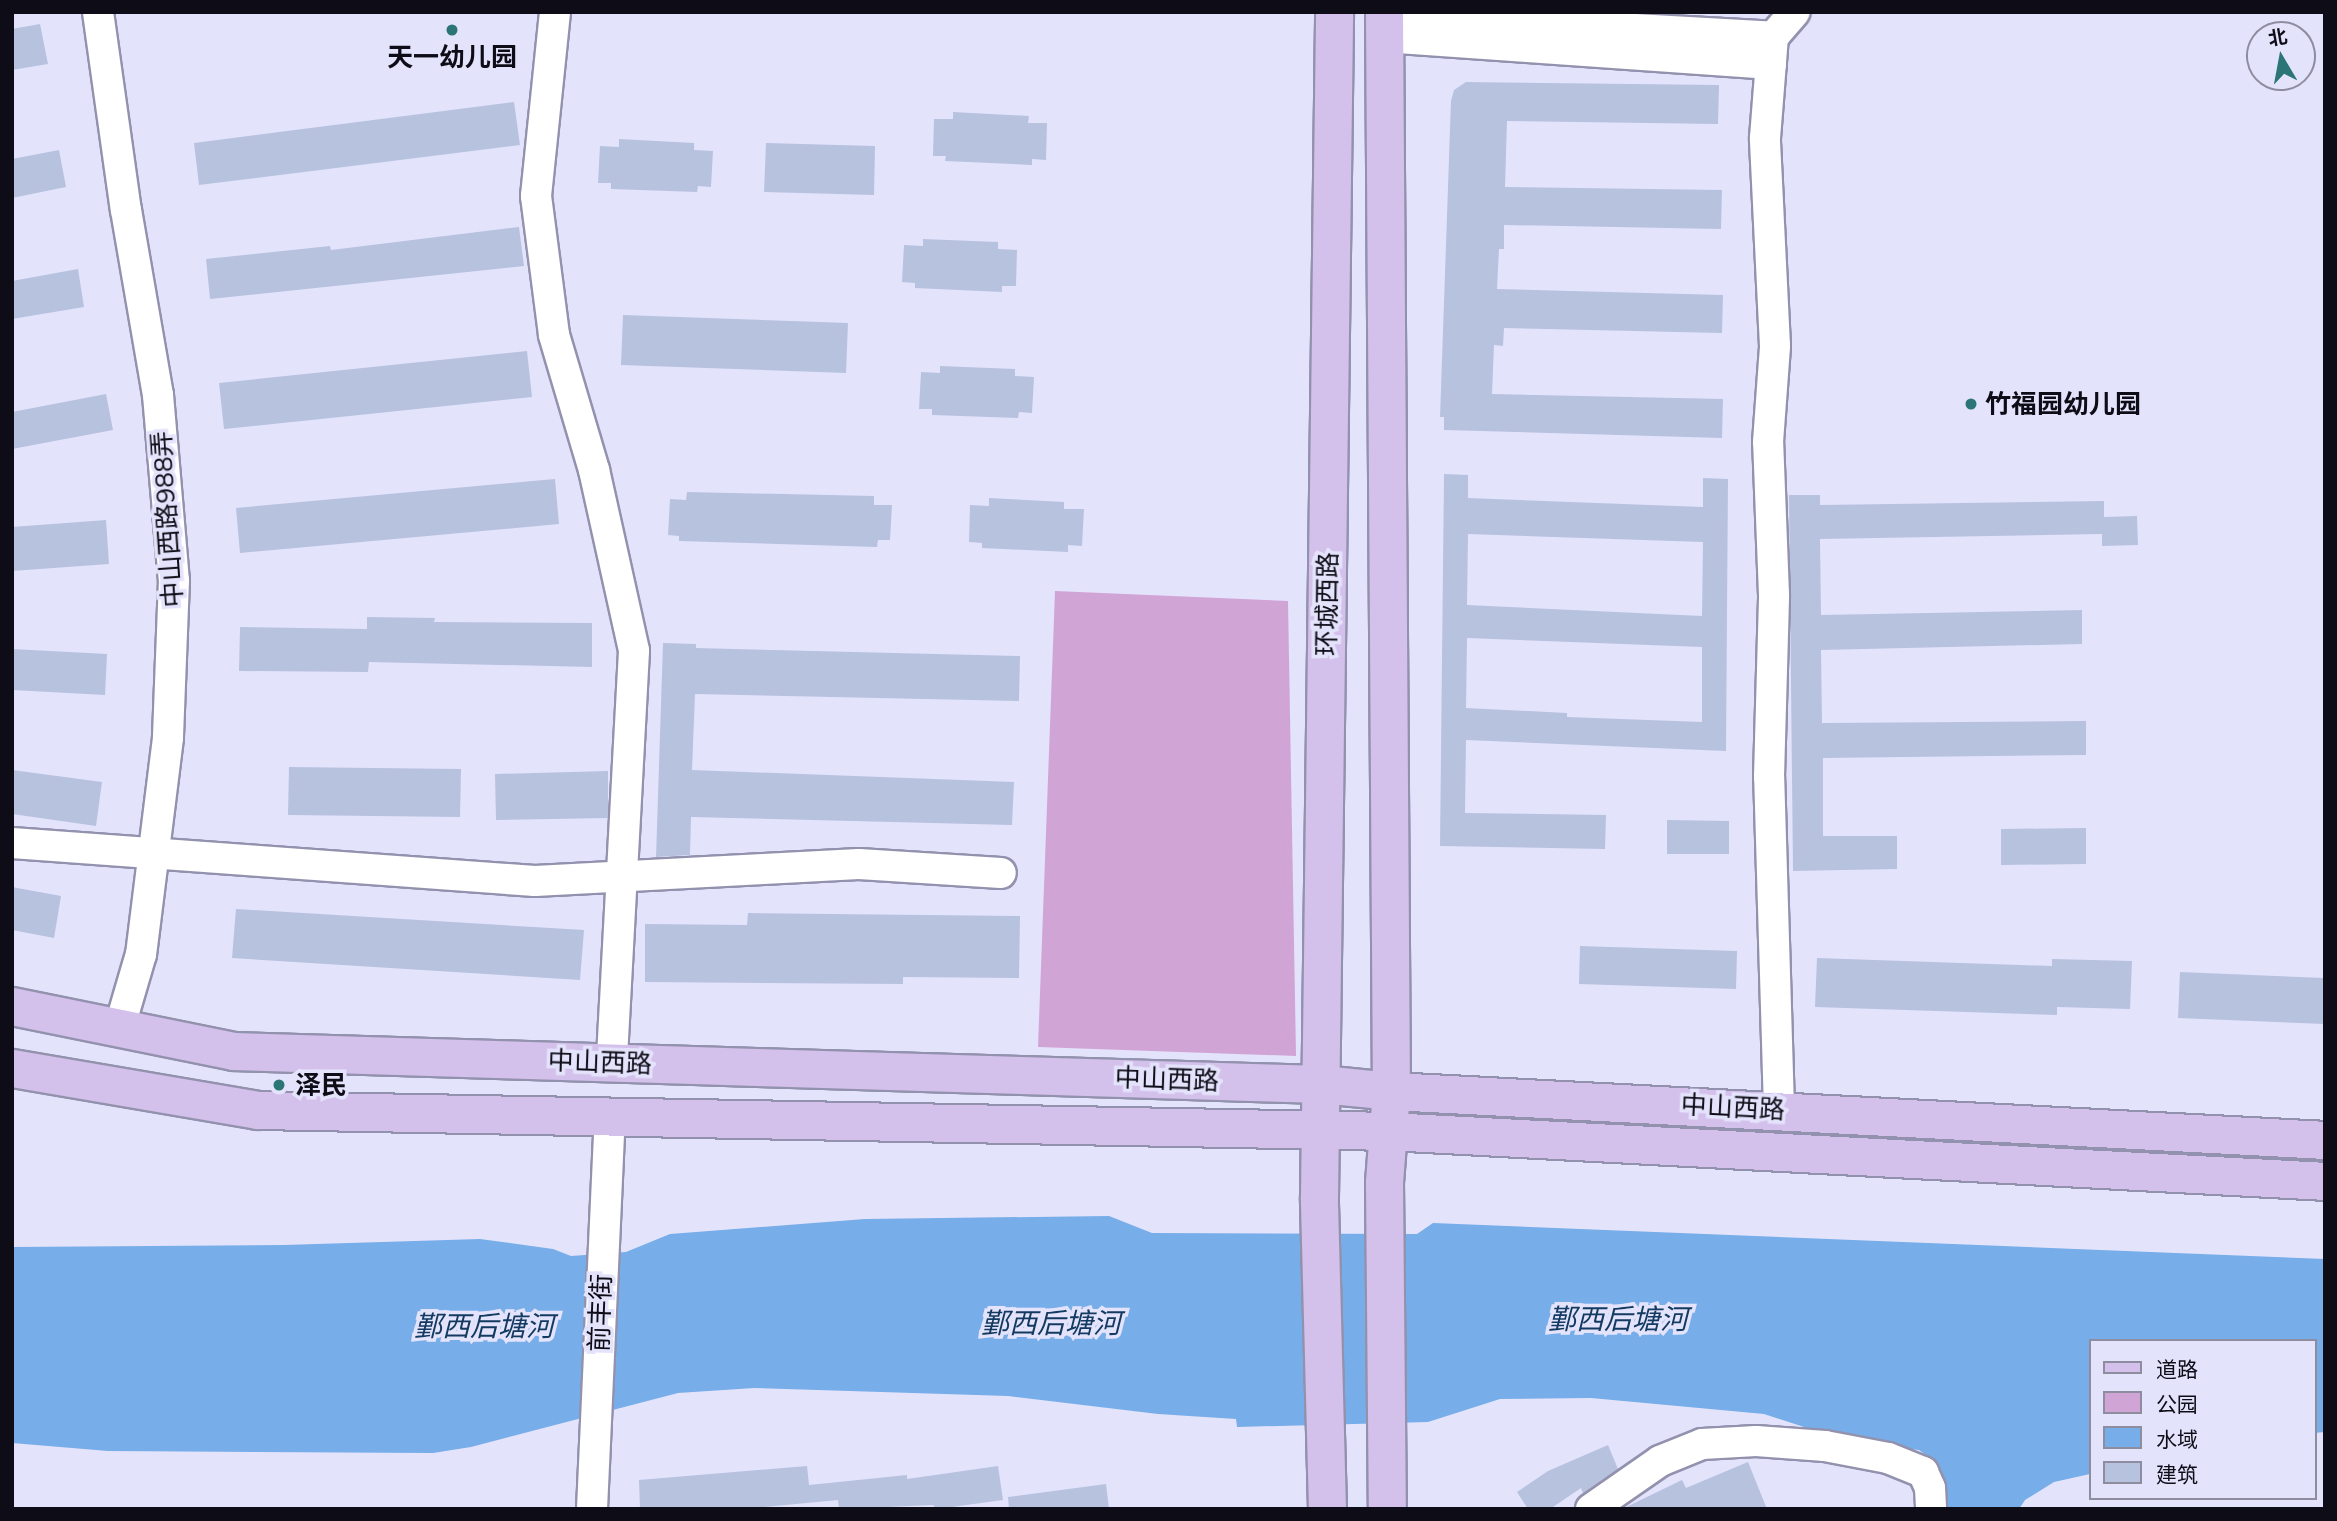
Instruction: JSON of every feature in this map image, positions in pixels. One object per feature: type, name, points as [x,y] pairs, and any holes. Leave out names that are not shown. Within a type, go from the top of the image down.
[{"type":"main road","name":"环城西路","points":[[1326,1509],[1319,1197],[1334,12]]},
{"type":"main road","points":[[1384,21],[1391,1091],[1384,1182],[1387,1509]]},
{"type":"main road","name":"中山西路","points":[[12,1006],[233,1051],[1321,1084],[1391,1091],[1779,1109],[2325,1140]]},
{"type":"main road","name":"中山西路","points":[[12,1068],[257,1110],[1321,1132],[1388,1131],[2325,1181]]},
{"type":"street","name":"中山西路988弄","points":[[98,12],[126,210],[158,395],[174,580],[168,738],[141,954],[120,1026]]},
{"type":"street","points":[[555,12],[536,196],[554,335],[594,470],[634,651],[612,1062]]},
{"type":"street","points":[[1779,1109],[1769,777],[1773,595],[1768,442],[1775,346],[1765,138],[1772,50],[1795,12]]},
{"type":"street","points":[[1384,21],[1650,21],[1772,50]]},
{"type":"street","points":[[1384,21],[1772,50]]},
{"type":"street","points":[[12,843],[535,881],[859,863],[1001,873]]},
{"type":"street","name":"前丰街","points":[[593,1496],[603,1210],[610,1117]]},
{"type":"street","points":[[1591,1509],[1660,1461],[1702,1444],[1756,1441],[1825,1446],[1899,1463],[1923,1472],[1930,1488],[1931,1509]]},
{"type":"green space","points":[[1055,591],[1288,601],[1296,1056],[1038,1047]]},
{"type":"water","name":"鄞西后塘河","points":[[1109,1216],[1152,1233],[1417,1234],[1433,1223],[2325,1259],[2325,1432],[2316,1433],[2316,1339],[2088,1339],[2088,1474],[2054,1482],[2025,1500],[2019,1509],[1946,1509],[1942,1478],[1934,1461],[1919,1450],[1853,1443],[1764,1414],[1591,1398],[1500,1399],[1428,1422],[1237,1427],[1236,1419],[1158,1414],[1008,1396],[754,1388],[678,1393],[471,1447],[433,1453],[108,1451],[12,1443],[12,1247],[284,1245],[480,1239],[553,1249],[571,1256],[626,1252],[670,1234],[865,1219]]},
{"type":"building","points":[[40,24],[48,64],[12,70],[12,29]]},
{"type":"building","points":[[1466,82],[1719,85],[1718,124],[1507,121],[1505,187],[1722,190],[1721,229],[1504,225],[1504,249],[1499,249],[1497,289],[1723,295],[1722,333],[1504,328],[1503,346],[1494,345],[1492,394],[1723,399],[1722,438],[1444,430],[1444,417],[1440,417],[1451,101],[1454,90]]},
{"type":"building","points":[[514,102],[520,145],[199,185],[194,143]]},
{"type":"building","points":[[953,112],[1029,116],[1028,123],[1047,123],[1046,160],[1032,159],[1032,165],[945,161],[946,156],[933,156],[934,119],[953,119]]},
{"type":"building","points":[[619,139],[694,143],[694,150],[713,151],[711,187],[698,186],[697,192],[611,189],[611,183],[598,183],[600,146],[619,147]]},
{"type":"building","points":[[766,143],[875,146],[874,195],[764,192]]},
{"type":"building","points":[[59,150],[66,187],[12,198],[12,159]]},
{"type":"building","points":[[519,227],[524,266],[210,299],[206,259],[330,246],[331,250]]},
{"type":"building","points":[[923,239],[998,242],[998,249],[1017,250],[1016,286],[1002,286],[1002,292],[915,288],[915,283],[902,282],[904,245],[923,246]]},
{"type":"building","points":[[78,269],[84,307],[12,319],[12,281]]},
{"type":"building","points":[[623,315],[848,323],[846,373],[621,365]]},
{"type":"building","points":[[527,351],[532,397],[224,429],[219,383]]},
{"type":"building","points":[[940,366],[1015,369],[1015,376],[1034,377],[1032,413],[1019,412],[1018,418],[932,415],[932,409],[919,409],[921,372],[940,373]]},
{"type":"building","points":[[106,394],[113,430],[12,449],[12,412]]},
{"type":"building","points":[[1444,474],[1468,475],[1468,498],[1703,507],[1703,478],[1728,479],[1726,751],[1466,740],[1465,813],[1606,815],[1605,849],[1440,846]],"holes":[[[1468,534],[1703,542],[1702,616],[1467,605]],[[1467,638],[1702,647],[1702,722],[1567,717],[1567,713],[1466,708]]]},
{"type":"building","points":[[555,479],[559,524],[240,553],[236,508]]},
{"type":"building","points":[[687,492],[874,496],[874,505],[892,505],[890,540],[878,540],[877,547],[679,541],[679,536],[668,535],[670,499],[686,500]]},
{"type":"building","points":[[1789,495],[1820,495],[1820,505],[2104,501],[2104,517],[2137,516],[2138,545],[2102,546],[2102,534],[1820,539],[1821,615],[2082,610],[2082,644],[1821,650],[1822,723],[2086,721],[2086,755],[1823,758],[1823,836],[1897,836],[1897,869],[1793,871]]},
{"type":"building","points":[[989,498],[1064,502],[1064,509],[1084,509],[1082,546],[1068,545],[1068,552],[982,548],[982,543],[969,542],[970,505],[989,506]]},
{"type":"building","points":[[106,520],[109,564],[12,571],[12,527]]},
{"type":"building","points":[[367,617],[435,618],[434,622],[592,623],[592,667],[369,662],[368,672],[239,671],[240,627],[367,629]]},
{"type":"building","points":[[663,643],[696,644],[696,648],[1020,656],[1019,701],[695,694],[692,770],[1014,782],[1012,825],[691,817],[690,855],[656,857]]},
{"type":"building","points":[[12,649],[107,654],[105,695],[12,690]]},
{"type":"building","points":[[289,767],[461,769],[460,817],[288,815]]},
{"type":"building","points":[[12,770],[102,782],[96,826],[12,814]]},
{"type":"building","points":[[608,771],[608,818],[496,820],[495,774]]},
{"type":"building","points":[[1667,820],[1729,821],[1729,854],[1667,854]]},
{"type":"building","points":[[2086,828],[2086,864],[2001,865],[2001,829]]},
{"type":"building","points":[[12,887],[61,896],[54,938],[12,930]]},
{"type":"building","points":[[236,909],[584,930],[580,980],[232,958]]},
{"type":"building","points":[[748,913],[1020,916],[1019,978],[903,977],[903,984],[645,982],[645,924],[747,925]]},
{"type":"building","points":[[1580,946],[1737,951],[1736,989],[1579,984]]},
{"type":"building","points":[[1817,958],[2052,966],[2052,959],[2132,961],[2130,1009],[2057,1007],[2057,1015],[1815,1007]]},
{"type":"building","points":[[2180,972],[2325,978],[2325,1024],[2178,1018]]},
{"type":"building","points":[[1608,1445],[1618,1469],[1583,1493],[1581,1488],[1550,1509],[1528,1509],[1517,1492],[1548,1471]]},
{"type":"building","points":[[1748,1462],[1767,1509],[1622,1509],[1682,1480],[1686,1488]]},
{"type":"building","points":[[807,1466],[809,1485],[907,1475],[907,1479],[998,1466],[1003,1500],[937,1509],[933,1505],[839,1509],[838,1500],[744,1509],[640,1509],[639,1480]]},
{"type":"building","points":[[1106,1484],[1109,1509],[1009,1509],[1008,1497]]},
{"type":"place","name":"天一幼儿园","points":[[452,30]]},
{"type":"place","name":"竹福园幼儿园","points":[[1971,404]]},
{"type":"place","name":"泽民","points":[[279,1085]]}]
